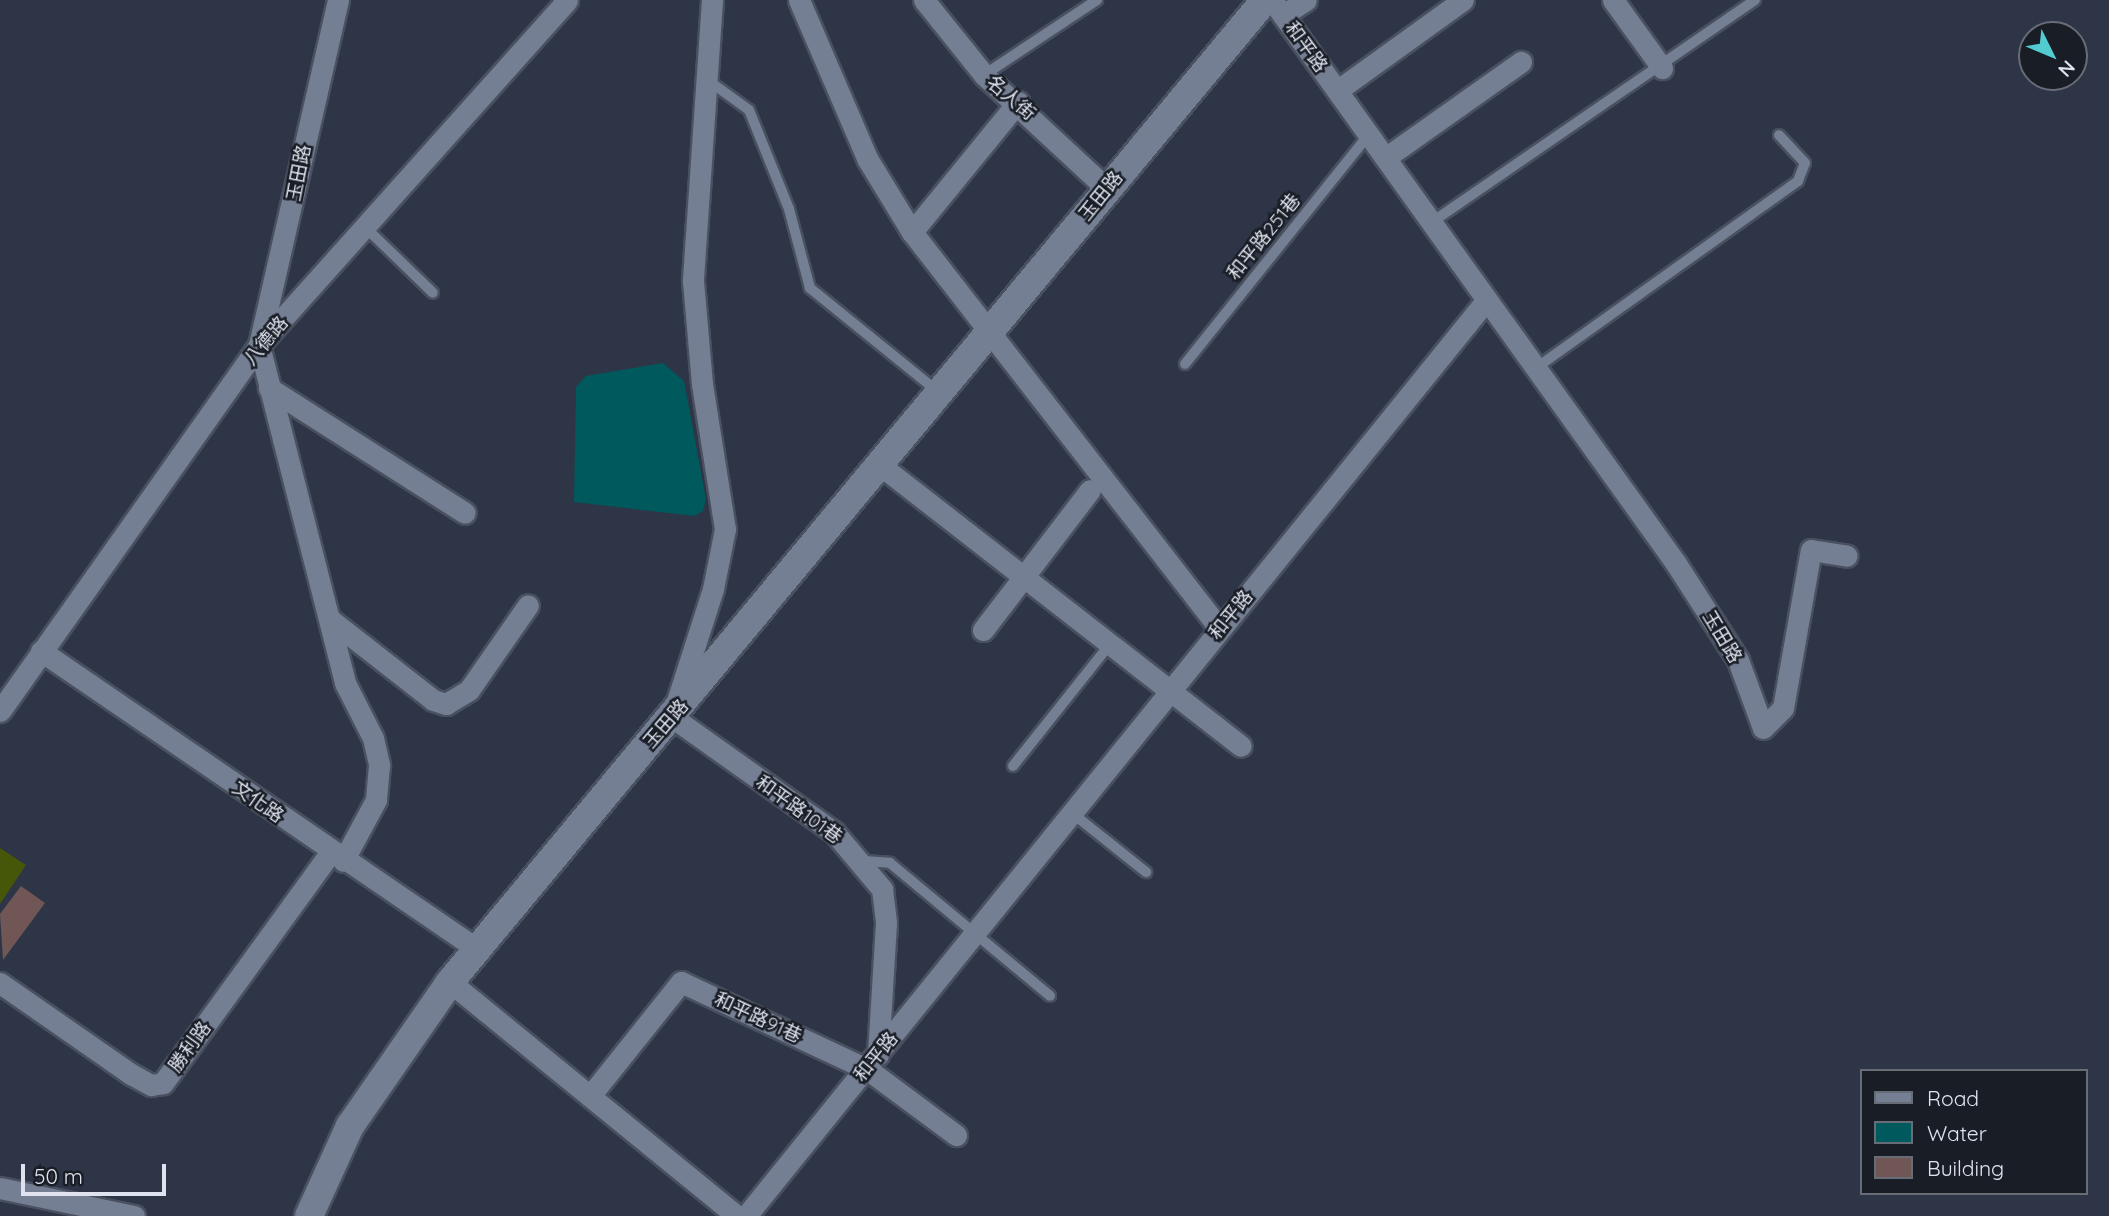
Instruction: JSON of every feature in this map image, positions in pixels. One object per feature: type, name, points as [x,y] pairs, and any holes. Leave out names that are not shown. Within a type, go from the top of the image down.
[{"type":"street","name":"玉田路","points":[[259,345],[338,0]]},
{"type":"street","name":"八德路","points":[[0,711],[259,345],[366,229],[567,0]]},
{"type":"street","points":[[672,717],[713,589],[724,529],[702,383],[693,281],[696,180],[709,81],[712,0]]},
{"type":"street","points":[[799,0],[868,160],[912,232],[992,330],[1220,629]]},
{"type":"street","name":"名人街","points":[[924,0],[984,75],[1018,102],[1106,188]]},
{"type":"street","points":[[1273,5],[1306,0]]},
{"type":"street","points":[[1338,90],[1463,0]]},
{"type":"street","points":[[1616,1],[1662,68]]},
{"type":"street","name":"玉田路","points":[[309,1216],[350,1126],[450,982],[992,330],[1106,188],[1273,5]]},
{"type":"street","name":"和平路","points":[[747,1216],[1484,303],[1388,156],[1273,5]]},
{"type":"street","points":[[1388,156],[1521,62]]},
{"type":"street","points":[[912,232],[1018,102]]},
{"type":"street","name":"玉田路","points":[[1484,303],[1536,369],[1717,626],[1738,660],[1763,728],[1783,708],[1811,550],[1847,556]]},
{"type":"street","points":[[259,345],[332,621],[345,682],[373,738],[379,765],[376,800],[337,857]]},
{"type":"street","name":"八德路","points":[[269,388],[465,513]]},
{"type":"street","points":[[880,465],[1025,575],[1169,692],[1241,746]]},
{"type":"street","points":[[983,630],[1090,490]]},
{"type":"street","points":[[332,621],[446,704],[469,690],[528,606]]},
{"type":"street","name":"文化路","points":[[41,651],[337,857],[477,949]]},
{"type":"street","name":"和平路101巷","points":[[672,717],[805,809],[863,861],[882,889],[886,923],[873,1062]]},
{"type":"street","name":"勝利路","points":[[0,983],[131,1074],[151,1085],[163,1083],[337,857]]},
{"type":"street","points":[[450,982],[737,1216]]},
{"type":"street","name":"和平路91巷","points":[[590,1096],[681,982],[873,1062],[956,1136]]},
{"type":"street","points":[[0,1188],[134,1216]]},
{"type":"lane","points":[[984,75],[1097,0]]},
{"type":"lane","points":[[1432,222],[1662,68],[1755,0]]},
{"type":"lane","points":[[709,81],[749,110],[789,209],[810,288],[939,393]]},
{"type":"lane","name":"和平路251巷","points":[[1185,363],[1370,133]]},
{"type":"lane","points":[[1536,369],[1798,181],[1805,163],[1779,135]]},
{"type":"lane","points":[[366,229],[433,293]]},
{"type":"lane","points":[[1013,766],[1110,644]]},
{"type":"lane","points":[[1072,813],[1146,872]]},
{"type":"lane","points":[[863,861],[890,863],[1050,996]]},
{"type":"green space","points":[[0,848],[26,865],[0,904]]},
{"type":"water","points":[[663,363],[684,381],[706,499],[703,511],[694,516],[574,502],[576,387],[586,376]]},
{"type":"building","points":[[21,886],[45,903],[3,960],[0,914]]}]
